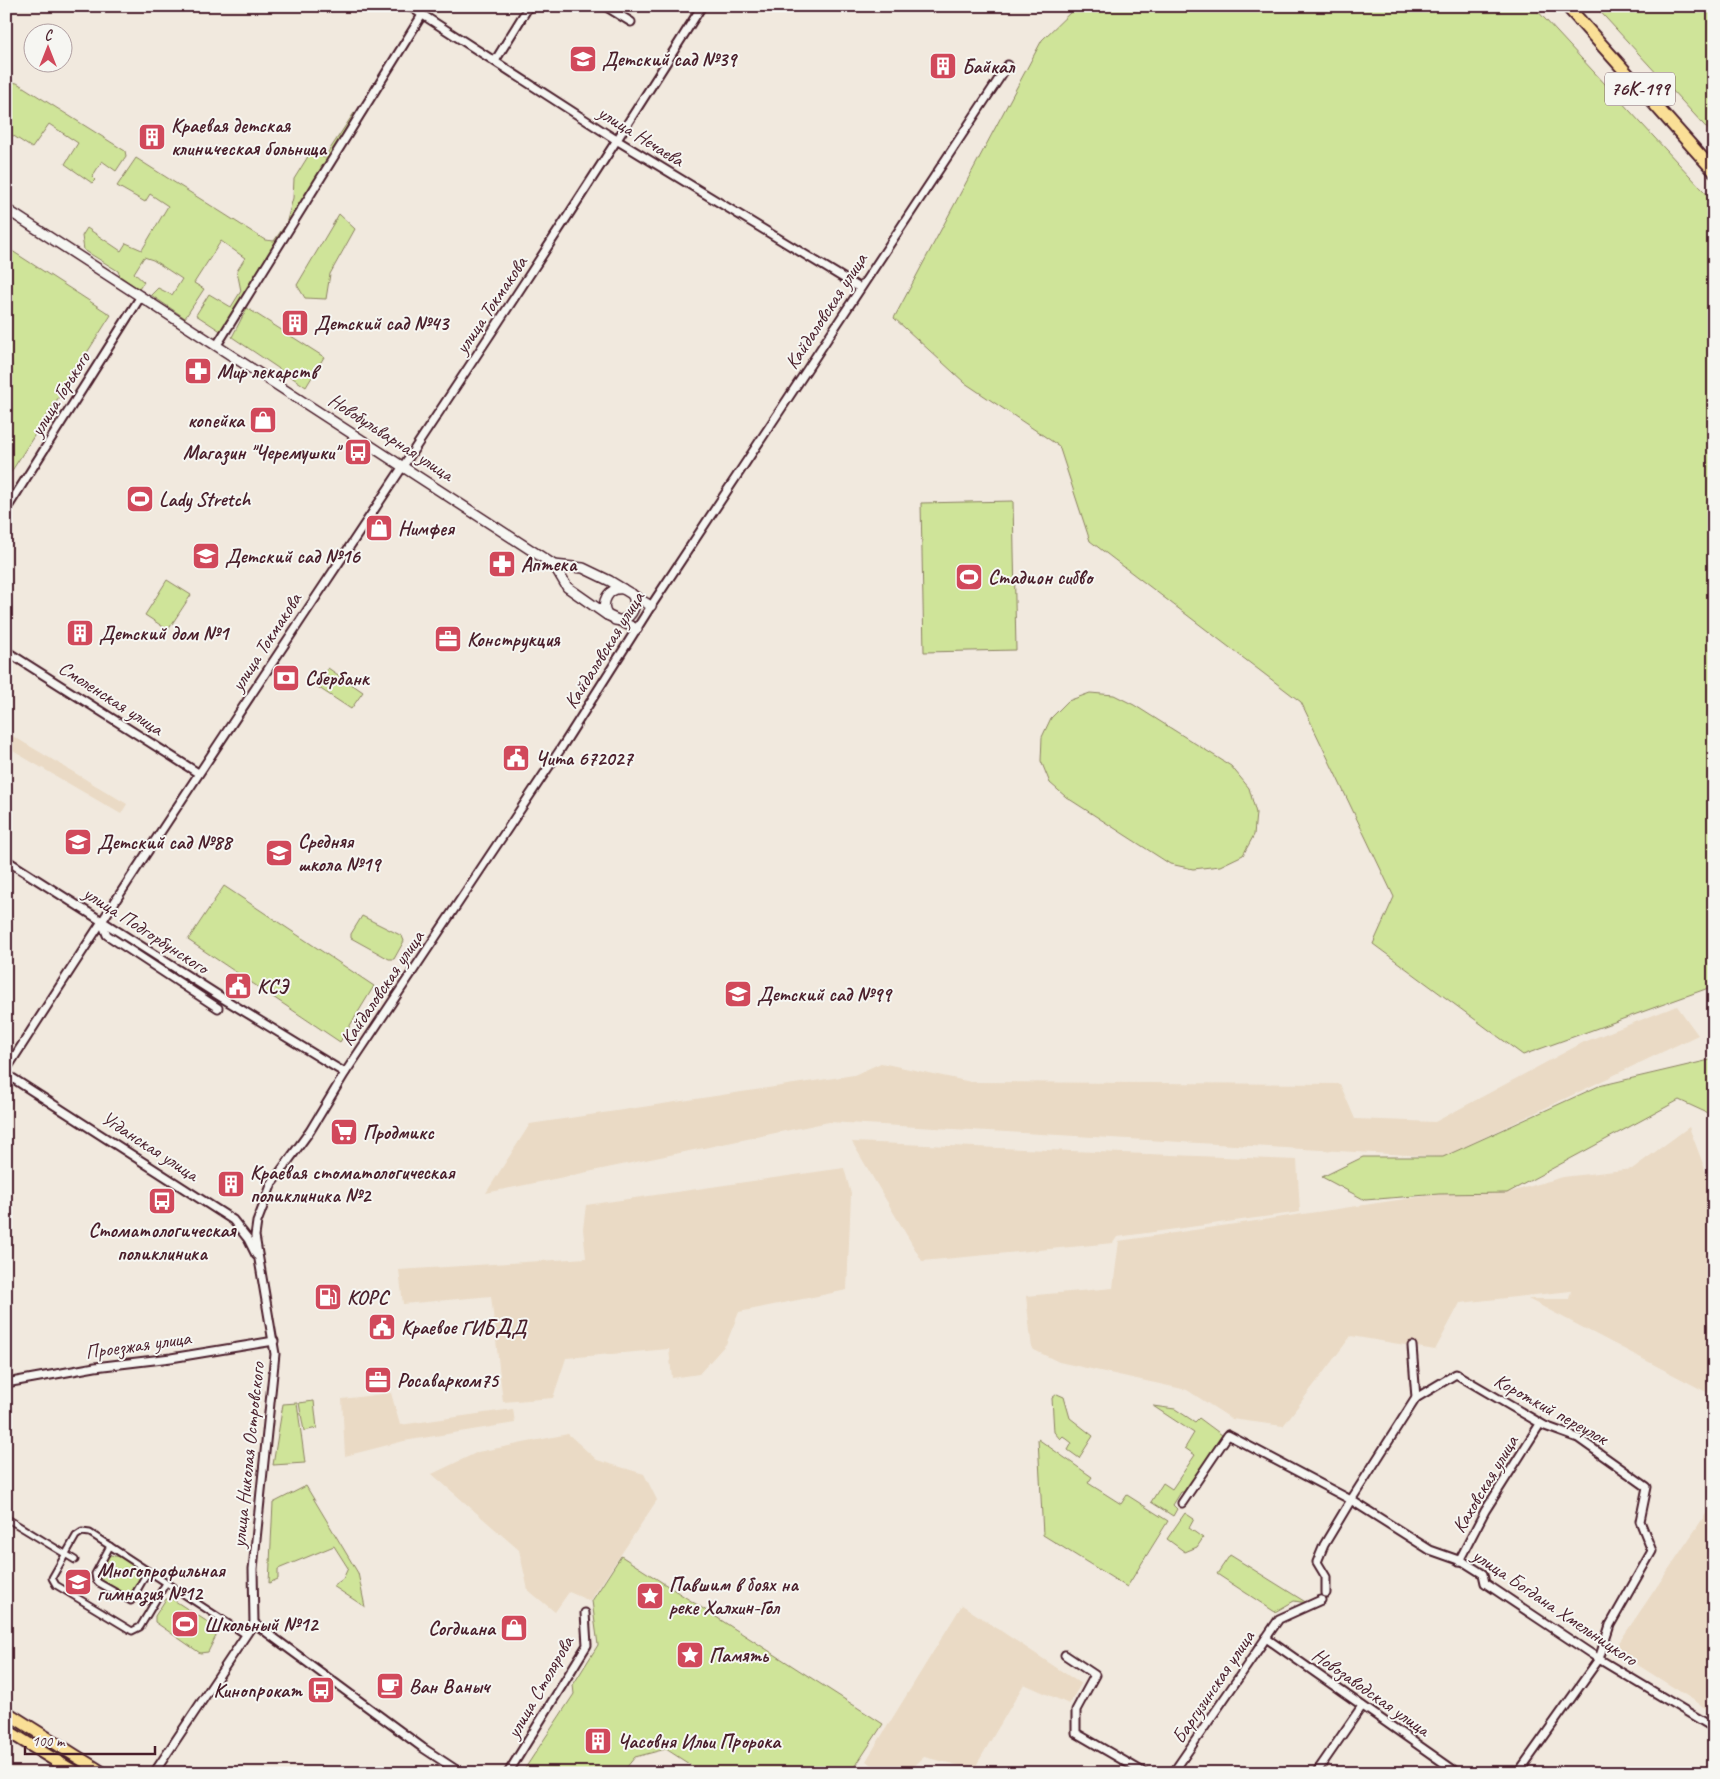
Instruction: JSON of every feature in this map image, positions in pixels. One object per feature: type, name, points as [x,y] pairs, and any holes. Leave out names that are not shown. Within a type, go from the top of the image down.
[{"type":"main road","name":"76К-199","points":[[1567,6],[1714,171]]},
{"type":"main road","points":[[6,1712],[103,1773]]},
{"type":"main road","points":[[6,1730],[76,1773]]},
{"type":"street","name":"улица Нечаева","points":[[409,6],[618,142],[860,288]]},
{"type":"street","points":[[495,61],[529,6]]},
{"type":"street","points":[[605,6],[631,22]]},
{"type":"street","name":"улица Токмакова","points":[[6,1070],[101,920],[618,142],[702,6]]},
{"type":"street","points":[[217,345],[422,15]]},
{"type":"street","name":"Кайдаловская улица","points":[[259,1262],[255,1236],[257,1222],[272,1183],[310,1131],[345,1073],[560,750],[651,606],[1008,65]]},
{"type":"street","name":"Новобульварная улица","points":[[6,209],[554,565]]},
{"type":"street","name":"улица Горького","points":[[6,510],[141,296]]},
{"type":"street","points":[[554,565],[582,568],[651,606]]},
{"type":"street","points":[[554,565],[567,587],[615,620],[636,629]]},
{"type":"street","points":[[607,615],[603,605],[605,599],[613,590],[623,589]]},
{"type":"street","points":[[615,620],[626,619],[634,610],[635,604],[632,594]]},
{"type":"street","name":"Смоленская улица","points":[[6,651],[198,774]]},
{"type":"street","name":"улица Подгорбунского","points":[[6,860],[224,999],[345,1073]]},
{"type":"street","points":[[101,920],[107,935],[218,1008]]},
{"type":"street","name":"Угданская улица","points":[[6,1074],[233,1220],[248,1238],[259,1262]]},
{"type":"street","name":"улица Николая Островского","points":[[254,1623],[253,1570],[261,1475],[275,1367],[274,1341],[259,1262]]},
{"type":"street","name":"Проезжая улица","points":[[6,1383],[95,1367],[171,1358],[274,1341]]},
{"type":"street","points":[[1326,1593],[1326,1577],[1318,1562],[1324,1545],[1416,1398],[1412,1346]]},
{"type":"street","name":"Короткий переулок","points":[[1416,1398],[1456,1374],[1540,1424],[1578,1438],[1647,1487],[1640,1521],[1652,1551],[1610,1625],[1598,1659]]},
{"type":"street","name":"Каховская улица","points":[[1459,1561],[1485,1511],[1540,1424]]},
{"type":"street","name":"улица Богдана Хмельницкого","points":[[1182,1503],[1228,1435],[1351,1500],[1430,1550],[1459,1561],[1483,1574],[1485,1582],[1598,1659],[1714,1728]]},
{"type":"street","points":[[6,1518],[75,1560]]},
{"type":"street","points":[[166,1583],[140,1627],[132,1631],[52,1581],[52,1578],[76,1536],[82,1532],[90,1533],[246,1635]]},
{"type":"street","points":[[110,1546],[95,1574],[96,1580],[99,1583],[131,1600],[148,1571]]},
{"type":"street","name":"Баргузинская улица","points":[[1174,1773],[1279,1619],[1321,1600]]},
{"type":"street","name":"улица Столярова","points":[[508,1773],[587,1645],[585,1613]]},
{"type":"street","points":[[154,1773],[254,1623],[423,1748],[461,1773]]},
{"type":"street","name":"Новозаводская улица","points":[[1266,1638],[1458,1773]]},
{"type":"street","points":[[1065,1655],[1095,1675],[1076,1710],[1076,1733],[1145,1773]]},
{"type":"street","points":[[1518,1773],[1598,1659]]},
{"type":"street","points":[[1316,1773],[1362,1706]]},
{"type":"shaded area","points":[[6,732],[127,804],[121,814],[6,747]]},
{"type":"shaded area","points":[[1677,1006],[1698,1035],[1443,1157],[829,1122],[486,1193],[530,1124],[854,1075],[881,1063],[971,1082],[1340,1084],[1355,1119],[1435,1122],[1584,1042]]},
{"type":"shaded area","points":[[1689,1127],[1708,1177],[1714,1181],[1714,1396],[1528,1299],[1569,1299],[1571,1291],[1460,1303],[1435,1350],[1351,1336],[1283,1426],[1232,1419],[1187,1390],[1059,1362],[1032,1349],[1026,1296],[1113,1288],[1119,1241],[1439,1194],[1507,1193],[1563,1177],[1632,1169]]},
{"type":"shaded area","points":[[852,1142],[1297,1160],[1300,1212],[1117,1237],[1113,1243],[922,1261]]},
{"type":"shaded area","points":[[844,1168],[851,1194],[847,1290],[739,1312],[726,1344],[699,1374],[672,1378],[669,1349],[566,1358],[553,1398],[503,1402],[491,1296],[403,1304],[399,1270],[586,1258],[583,1229],[586,1205]]},
{"type":"shaded area","points":[[391,1393],[400,1425],[513,1409],[515,1423],[404,1441],[345,1456],[342,1399]]},
{"type":"shaded area","points":[[568,1434],[597,1460],[644,1474],[657,1500],[590,1601],[569,1592],[555,1612],[528,1590],[519,1550],[432,1474],[478,1452]]},
{"type":"shaded area","points":[[1714,1502],[1714,1713],[1614,1650]]},
{"type":"shaded area","points":[[962,1605],[1081,1684],[1069,1704],[1024,1684],[974,1769],[924,1757],[907,1773],[885,1773],[866,1761]]},
{"type":"green space","points":[[1077,6],[1533,6],[1714,202],[1714,986],[1523,1055],[1373,944],[1394,897],[1301,702],[1090,541],[1059,446],[965,383],[894,318],[1042,40]]},
{"type":"green space","points":[[1595,6],[1714,6],[1714,136]]},
{"type":"green space","points":[[6,81],[17,83],[125,151],[126,156],[116,171],[102,161],[92,177],[95,180],[92,183],[65,164],[78,143],[49,124],[32,148],[6,131]]},
{"type":"green space","points":[[354,113],[357,116],[222,332],[196,315],[209,294],[231,307],[241,291],[237,271],[245,258],[221,241],[194,283],[204,289],[185,318],[151,295],[158,288],[172,295],[182,279],[153,260],[144,257],[134,273],[144,282],[139,289],[120,276],[118,271],[84,250],[82,236],[87,228],[121,251],[126,243],[142,250],[168,206],[150,194],[145,202],[117,186],[136,158],[265,240],[274,241],[286,224],[293,198],[294,179],[312,150],[324,158]]},
{"type":"green space","points":[[339,214],[355,229],[330,274],[326,299],[305,298],[297,285]]},
{"type":"green space","points":[[6,247],[111,315],[6,480]]},
{"type":"green space","points":[[247,308],[324,357],[306,387],[232,337]]},
{"type":"green space","points":[[1013,501],[1016,650],[924,652],[921,503]]},
{"type":"green space","points":[[167,580],[191,595],[168,630],[145,615]]},
{"type":"green space","points":[[328,668],[363,692],[351,709],[316,686]]},
{"type":"green space","points":[[1090,693],[1114,695],[1134,705],[1231,766],[1249,788],[1256,813],[1254,835],[1243,855],[1220,866],[1193,869],[1170,864],[1066,797],[1050,783],[1041,761],[1042,737],[1051,718],[1068,701]]},
{"type":"green space","points":[[224,886],[374,986],[340,1042],[188,940]]},
{"type":"green space","points":[[362,916],[402,936],[404,941],[394,959],[389,959],[351,938],[351,934]]},
{"type":"green space","points":[[1714,1059],[1714,1116],[1679,1100],[1507,1193],[1439,1194],[1365,1200],[1322,1177],[1363,1157],[1443,1157],[1599,1086]]},
{"type":"green space","points":[[1057,1394],[1064,1397],[1070,1418],[1093,1436],[1079,1458],[1068,1450],[1072,1443],[1063,1436],[1060,1439],[1054,1432],[1052,1398]]},
{"type":"green space","points":[[314,1401],[317,1428],[304,1431],[299,1403]]},
{"type":"green space","points":[[297,1403],[305,1463],[273,1465],[283,1404]]},
{"type":"green space","points":[[1153,1406],[1175,1409],[1195,1422],[1199,1418],[1222,1435],[1185,1492],[1181,1492],[1173,1505],[1177,1509],[1173,1516],[1151,1502],[1163,1483],[1172,1489],[1195,1455],[1185,1448],[1194,1433]]},
{"type":"green space","points":[[1038,1439],[1092,1477],[1088,1483],[1121,1504],[1127,1495],[1168,1521],[1127,1587],[1043,1535]]},
{"type":"green space","points":[[306,1486],[358,1573],[365,1607],[333,1586],[343,1579],[348,1568],[334,1546],[278,1569],[278,1579],[269,1583],[273,1503]]},
{"type":"green space","points":[[1185,1513],[1194,1519],[1189,1528],[1203,1538],[1197,1547],[1185,1552],[1167,1539]]},
{"type":"green space","points":[[110,1555],[121,1557],[144,1572],[130,1598],[97,1578],[98,1571]]},
{"type":"green space","points":[[1230,1555],[1307,1603],[1294,1601],[1275,1612],[1217,1574]]},
{"type":"green space","points":[[621,1556],[883,1724],[851,1773],[703,1773],[666,1749],[635,1757],[626,1768],[614,1773],[522,1773],[574,1694],[573,1685],[598,1645],[592,1601]]},
{"type":"green space","name":"Школьный №12","points":[[166,1599],[172,1599],[214,1626],[217,1634],[208,1652],[200,1653],[155,1622],[155,1616]]},
{"type":"green space","points":[[6,1717],[95,1773],[72,1766],[6,1724]]},
{"type":"place","name":"Детский сад №39","points":[[583,59]]},
{"type":"place","name":"Байкал","points":[[943,66]]},
{"type":"place","name":"Краевая детская клиническая больница","points":[[152,137]]},
{"type":"place","name":"Детский сад №43","points":[[295,323]]},
{"type":"place","name":"Мир лекарств","points":[[198,371]]},
{"type":"place","name":"копейка","points":[[263,420]]},
{"type":"place","name":"Магазин \"Черемушки\"","points":[[358,452]]},
{"type":"place","name":"Lady Stretch","points":[[140,499]]},
{"type":"place","name":"Нимфея","points":[[379,528]]},
{"type":"place","name":"Детский сад №16","points":[[206,556]]},
{"type":"place","name":"Аптека","points":[[502,564]]},
{"type":"place","name":"Стадион сибво","points":[[969,577]]},
{"type":"place","name":"Детский дом №1","points":[[80,633]]},
{"type":"place","name":"Конструкция","points":[[448,639]]},
{"type":"place","name":"Сбербанк","points":[[286,678]]},
{"type":"place","name":"Чита 672027","points":[[516,758]]},
{"type":"place","name":"Детский сад №88","points":[[78,842]]},
{"type":"place","name":"Средняя школа №19","points":[[279,853]]},
{"type":"place","name":"КСЭ","points":[[238,986]]},
{"type":"place","name":"Детский сад №99","points":[[738,994]]},
{"type":"place","name":"Продмикс","points":[[344,1132]]},
{"type":"place","name":"Краевая стоматологическая поликлиника №2","points":[[231,1184]]},
{"type":"place","name":"Стоматологическая поликлиника","points":[[162,1201]]},
{"type":"place","name":"КОРС","points":[[328,1297]]},
{"type":"place","name":"Краевое ГИБДД","points":[[382,1327]]},
{"type":"place","name":"Росаварком75","points":[[378,1380]]},
{"type":"place","name":"Многопрофильная гимназия №12","points":[[78,1582]]},
{"type":"place","name":"Павшим в боях на реке Халхин-Гол","points":[[650,1596]]},
{"type":"place","name":"Школьный №12","points":[[185,1624]]},
{"type":"place","name":"Согдиана","points":[[514,1628]]},
{"type":"place","name":"Память","points":[[690,1655]]},
{"type":"place","name":"Ван Ваныч","points":[[390,1686]]},
{"type":"place","name":"Кинопрокат","points":[[321,1690]]},
{"type":"place","name":"Часовня Ильи Пророка","points":[[598,1741]]}]
